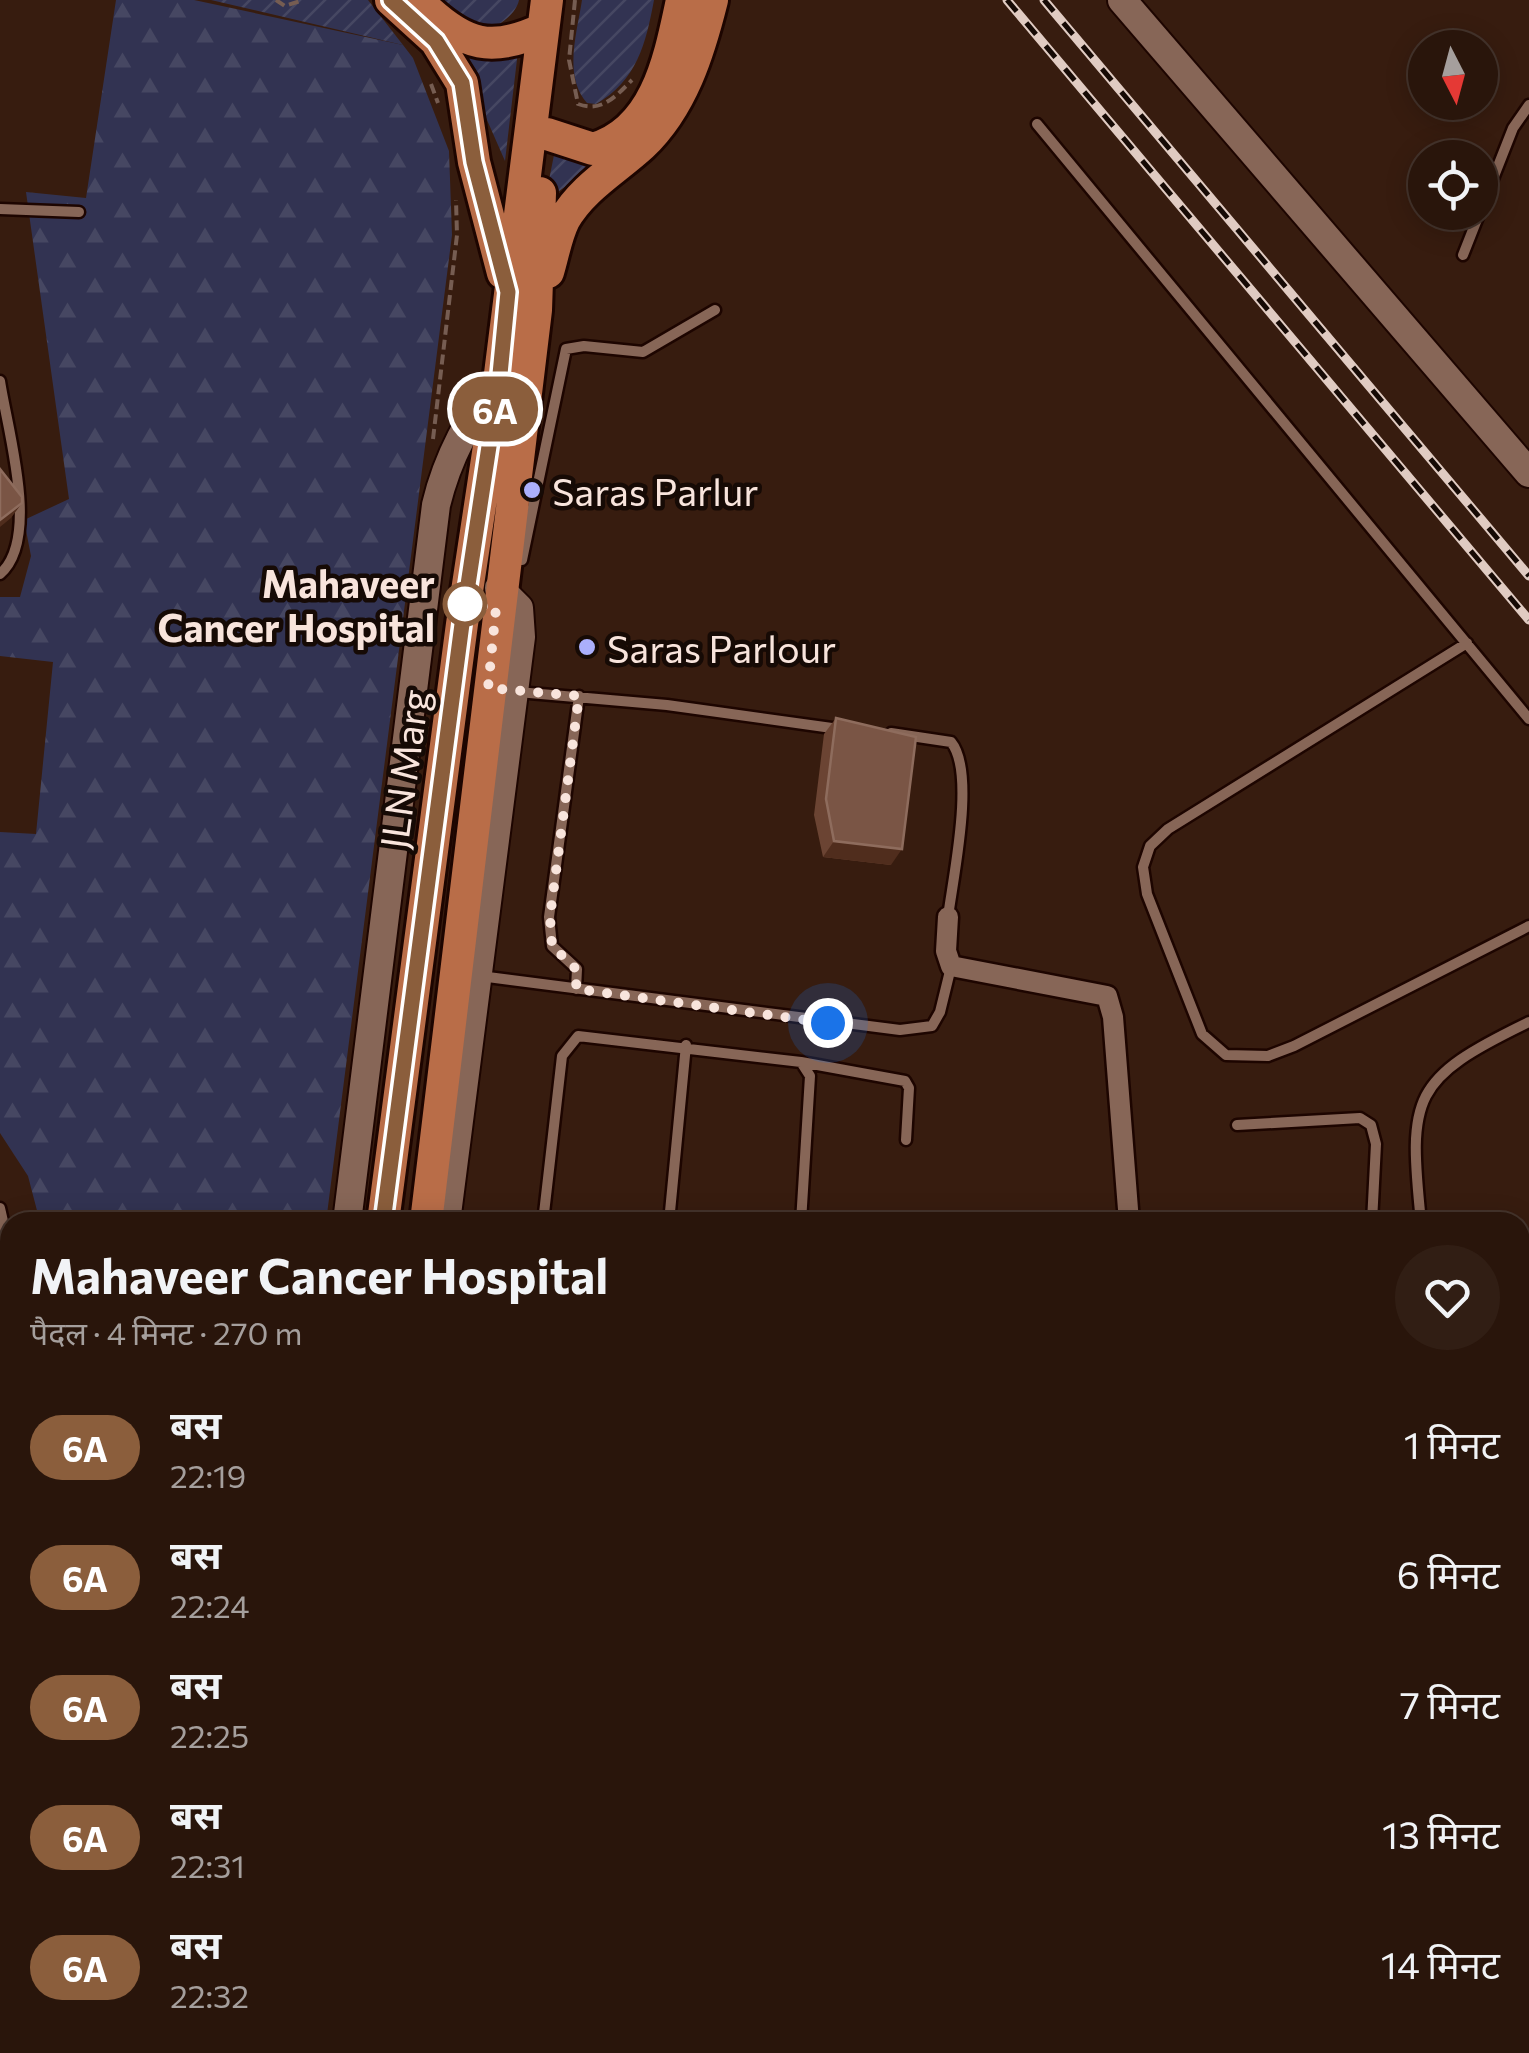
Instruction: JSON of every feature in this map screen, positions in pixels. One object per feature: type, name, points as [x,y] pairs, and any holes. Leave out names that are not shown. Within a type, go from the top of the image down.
[{"type":"main road","points":[[391,0],[436,41],[462,83],[474,162],[522,301]]},
{"type":"main road","points":[[418,0],[449,28],[489,46],[519,41],[562,6]]},
{"type":"main road","points":[[547,134],[593,150],[620,138],[634,125],[666,72],[682,0]]},
{"type":"main road","points":[[522,301],[564,220],[598,179],[643,144],[673,105],[698,53],[712,0]]},
{"type":"main road","points":[[522,301],[562,6]]},
{"type":"main road","name":"JLN Marg","points":[[428,1212],[465,974],[513,585],[522,301],[562,6]]},
{"type":"main road","name":"JLN Marg","points":[[384,1212],[462,624],[500,374],[522,301]]},
{"type":"street","points":[[1122,0],[1529,472]]},
{"type":"street","points":[[349,1212],[436,506],[445,468],[466,423],[500,374]]},
{"type":"street","points":[[948,918],[946,950],[951,966],[1106,996],[1113,1017],[1129,1212]]},
{"type":"street","points":[[447,1212],[465,974]]},
{"type":"lane","points":[[1464,255],[1513,128],[1529,105]]},
{"type":"lane","points":[[1037,124],[1529,718]]},
{"type":"lane","points":[[0,209],[79,212]]},
{"type":"lane","points":[[513,585],[566,349],[584,346],[643,352],[716,310]]},
{"type":"lane","points":[[0,380],[22,528],[12,564],[0,574]]},
{"type":"lane","points":[[1466,643],[1168,829],[1150,846],[1146,856],[1143,867],[1148,894],[1202,1034],[1214,1048],[1246,1059],[1294,1046],[1529,926]]},
{"type":"lane","points":[[501,689],[850,730]]},
{"type":"lane","points":[[576,989],[577,970],[552,946],[550,917],[579,696]]},
{"type":"lane","points":[[886,732],[951,742],[960,754],[961,800],[948,918]]},
{"type":"lane","points":[[465,974],[862,1028],[914,1030],[932,1026],[940,1012],[951,966]]},
{"type":"lane","points":[[1420,1212],[1413,1146],[1418,1107],[1447,1067],[1529,1022]]},
{"type":"lane","points":[[544,1212],[562,1056],[578,1036],[686,1046],[905,1081],[909,1088],[906,1140]]},
{"type":"lane","points":[[670,1212],[686,1046]]},
{"type":"lane","points":[[801,1212],[810,1076],[802,1062]]},
{"type":"lane","points":[[1237,1124],[1360,1118],[1371,1124],[1376,1144],[1373,1212]]},
{"type":"path","points":[[276,0],[285,6],[302,0]]},
{"type":"path","points":[[562,6],[578,104],[589,108],[602,105],[634,78]]},
{"type":"green space","points":[[116,0],[194,0],[403,45],[413,58],[449,151],[452,235],[327,1212],[37,1212],[28,1176],[0,1133],[0,832],[36,834],[53,662],[0,656],[0,597],[20,597],[31,556],[24,520],[69,499],[26,192],[86,198]]},
{"type":"green space","points":[[211,0],[368,0],[403,45]]},
{"type":"green space","points":[[441,0],[519,0],[510,15],[485,31]]},
{"type":"green space","points":[[582,0],[654,0],[643,46],[630,72],[610,95],[596,104],[587,103],[575,80],[575,40]]},
{"type":"green space","points":[[455,47],[486,60],[518,51],[505,161]]},
{"type":"green space","points":[[641,116],[584,173],[555,194],[548,185],[561,120],[570,130],[595,135]]},
{"type":"building","points":[[0,469],[22,497],[22,503],[0,520]]},
{"type":"building","points":[[836,718],[916,737],[902,849],[834,841],[826,799]]},
{"type":"railway","points":[[1007,0],[1529,620]]},
{"type":"railway","points":[[1044,0],[1529,576]]},
{"type":"bus line","name":"6A","points":[[384,1212],[508,292],[474,162],[462,83],[436,41],[391,0]]},
{"type":"place","name":"Saras Parlur","points":[[532,490]]},
{"type":"place","name":"Mahaveer Cancer Hospital","points":[[465,604]]},
{"type":"place","name":"Saras Parlour","points":[[587,647]]},
{"type":"route","points":[[465,604],[496,608],[488,688],[579,696],[550,917],[552,946],[577,970],[576,989],[828,1023]]}]
